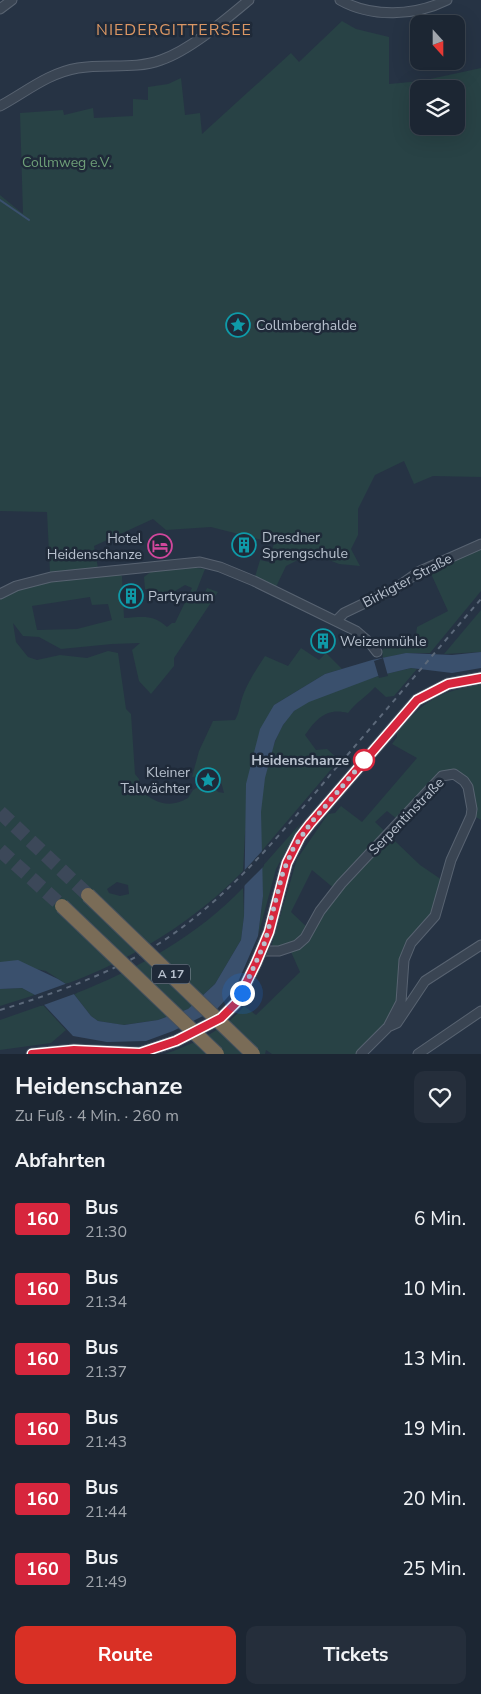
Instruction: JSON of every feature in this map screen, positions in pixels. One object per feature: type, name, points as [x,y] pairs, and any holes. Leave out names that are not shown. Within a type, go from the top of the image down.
[{"type":"highway","name":"A 17","points":[[88,895],[253,1054]]},
{"type":"highway","name":"A 17","points":[[62,906],[217,1054]]},
{"type":"main road","points":[[32,1054],[74,1050],[132,1054],[150,1050],[176,1041],[212,1023],[230,1010],[242,993],[262,951],[287,863],[300,837],[417,700],[448,684],[481,678]]},
{"type":"street","points":[[0,9],[12,0]]},
{"type":"street","points":[[0,106],[45,78],[67,70],[79,67],[150,64],[171,56],[248,0]]},
{"type":"street","points":[[341,1],[378,11],[402,13],[432,7],[447,0]]},
{"type":"street","name":"Birkigter Straße","points":[[336,621],[344,613],[396,588],[420,571],[481,544]]},
{"type":"street","points":[[0,594],[16,586],[51,577],[200,562],[220,567],[254,581],[336,621],[364,637],[377,652]]},
{"type":"street","name":"Serpentinstraße","points":[[262,951],[279,951],[296,945],[305,938],[320,911],[341,884],[442,776],[451,773],[460,776],[468,787],[471,797],[471,816],[451,860],[435,916],[411,942],[404,960],[401,1002],[388,1027],[362,1054]]},
{"type":"street","points":[[388,1027],[401,1018],[425,981],[481,945]]},
{"type":"street","points":[[418,1054],[479,1016]]},
{"type":"green space","name":"Collmweg e.V.","points":[[342,21],[356,29],[389,37],[389,84],[410,82],[410,135],[465,135],[465,80],[426,80],[481,68],[481,477],[433,476],[414,484],[404,461],[375,475],[358,509],[358,535],[351,549],[360,566],[339,564],[312,553],[286,566],[276,587],[255,577],[260,560],[269,562],[274,543],[211,527],[166,530],[153,519],[94,546],[98,568],[50,573],[47,512],[0,511],[0,195],[23,214],[20,113],[63,110],[64,115],[93,108],[94,118],[133,116],[133,99],[148,100],[148,87],[168,84],[181,78],[185,115],[200,113],[202,134],[291,53],[299,62]]},
{"type":"green space","points":[[481,544],[481,591],[430,653],[406,653],[383,658],[382,651],[387,644],[415,643],[417,627],[448,611],[428,567]]},
{"type":"green space","points":[[190,567],[205,569],[196,592],[204,595],[207,588],[218,592],[174,658],[174,666],[151,694],[139,681],[132,650],[140,643],[61,649],[39,637],[23,636],[13,623],[16,642],[28,657],[37,660],[60,655],[87,658],[108,651],[118,653],[126,709],[131,714],[135,774],[139,779],[139,789],[150,798],[162,803],[175,803],[188,798],[193,790],[198,787],[207,792],[210,787],[214,787],[218,792],[224,793],[219,774],[192,777],[199,751],[213,721],[235,720],[245,690],[265,656],[288,666],[301,648],[319,660],[326,653],[342,669],[325,674],[274,705],[245,834],[243,871],[205,906],[161,937],[114,964],[66,984],[46,971],[0,962],[0,597],[27,585],[72,577],[117,573],[122,576],[124,618],[152,618],[167,627],[175,623],[192,588],[185,585],[172,593],[150,593],[150,589],[145,589],[144,577],[152,571]],"holes":[[[90,597],[92,605],[108,604],[112,620],[77,629],[37,630],[32,606]],[[117,882],[128,885],[129,894],[120,896],[109,893],[107,889]]]},
{"type":"green space","points":[[481,610],[481,652],[444,654]]},
{"type":"green space","points":[[411,668],[417,669],[394,696],[386,697],[375,687],[348,713],[328,713],[313,724],[305,735],[316,750],[327,749],[339,760],[260,853],[261,799],[269,758],[284,724],[294,711],[333,690]]},
{"type":"green space","points":[[481,684],[481,820],[474,816],[469,785],[444,773],[430,782],[397,819],[387,811],[375,822],[420,865],[445,882],[435,916],[411,943],[403,982],[388,1027],[361,1054],[272,1054],[266,1050],[265,1054],[165,1054],[197,1041],[218,1029],[244,1006],[256,1015],[300,972],[288,945],[279,948],[273,947],[272,944],[297,859],[328,814],[335,813],[341,806],[362,822],[417,758],[392,744],[397,737],[397,733],[424,705],[433,699],[466,687]],"holes":[[[312,870],[336,890],[309,929],[291,912]]]},
{"type":"green space","points":[[300,824],[276,869],[258,936],[263,896],[261,868]]},
{"type":"green space","points":[[243,888],[244,916],[241,940],[215,984],[188,1009],[158,1020],[123,1025],[98,1021],[91,1016],[74,994],[143,963],[164,950],[206,921]]},
{"type":"green space","points":[[22,988],[35,995],[0,1006],[0,989]]},
{"type":"green space","points":[[43,1005],[66,1030],[51,1043],[0,1050],[0,1020]]},
{"type":"water","points":[[481,652],[481,668],[452,673],[411,668],[378,676],[309,702],[294,711],[283,725],[275,741],[265,778],[261,812],[263,896],[258,936],[235,989],[217,1009],[173,1031],[146,1041],[107,1042],[73,1036],[35,995],[22,988],[0,989],[0,962],[18,960],[66,984],[91,1016],[98,1021],[124,1025],[158,1020],[188,1009],[215,984],[241,940],[244,916],[246,784],[260,729],[274,705],[325,674],[372,660],[406,653],[452,655]]},
{"type":"pier","points":[[383,658],[388,676],[379,678],[374,661]]},
{"type":"pier","points":[[263,850],[264,866],[240,890],[241,874]]},
{"type":"pier","points":[[68,983],[77,993],[41,1006],[32,996]]},
{"type":"waterway","points":[[0,200],[29,220]]},
{"type":"tunnel","points":[[0,812],[88,895]]},
{"type":"tunnel","points":[[0,850],[62,906]]},
{"type":"railway","points":[[0,1010],[42,997],[124,963],[163,941],[210,904],[253,864],[273,842],[481,599]]},
{"type":"bus line","name":"160","points":[[32,1054],[56,1050],[84,1050],[122,1054],[140,1053],[176,1041],[221,1018],[237,1002],[262,951],[274,914],[283,872],[300,837],[417,700],[448,684],[481,678]]},
{"type":"place","name":"Collmberghalde","points":[[238,325]]},
{"type":"place","name":"Dresdner Sprengschule","points":[[244,545]]},
{"type":"place","name":"Hotel Heidenschanze","points":[[160,546]]},
{"type":"place","name":"Partyraum","points":[[131,596]]},
{"type":"place","name":"Weizenmühle","points":[[323,641]]},
{"type":"place","name":"Heidenschanze","points":[[364,760]]},
{"type":"place","name":"Kleiner Talwächter","points":[[208,780]]},
{"type":"district","name":"NIEDERGITTERSEE","points":[[174,29]]},
{"type":"route","points":[[242,993],[269,932],[283,872],[293,849],[310,824],[369,755],[364,760]]}]
